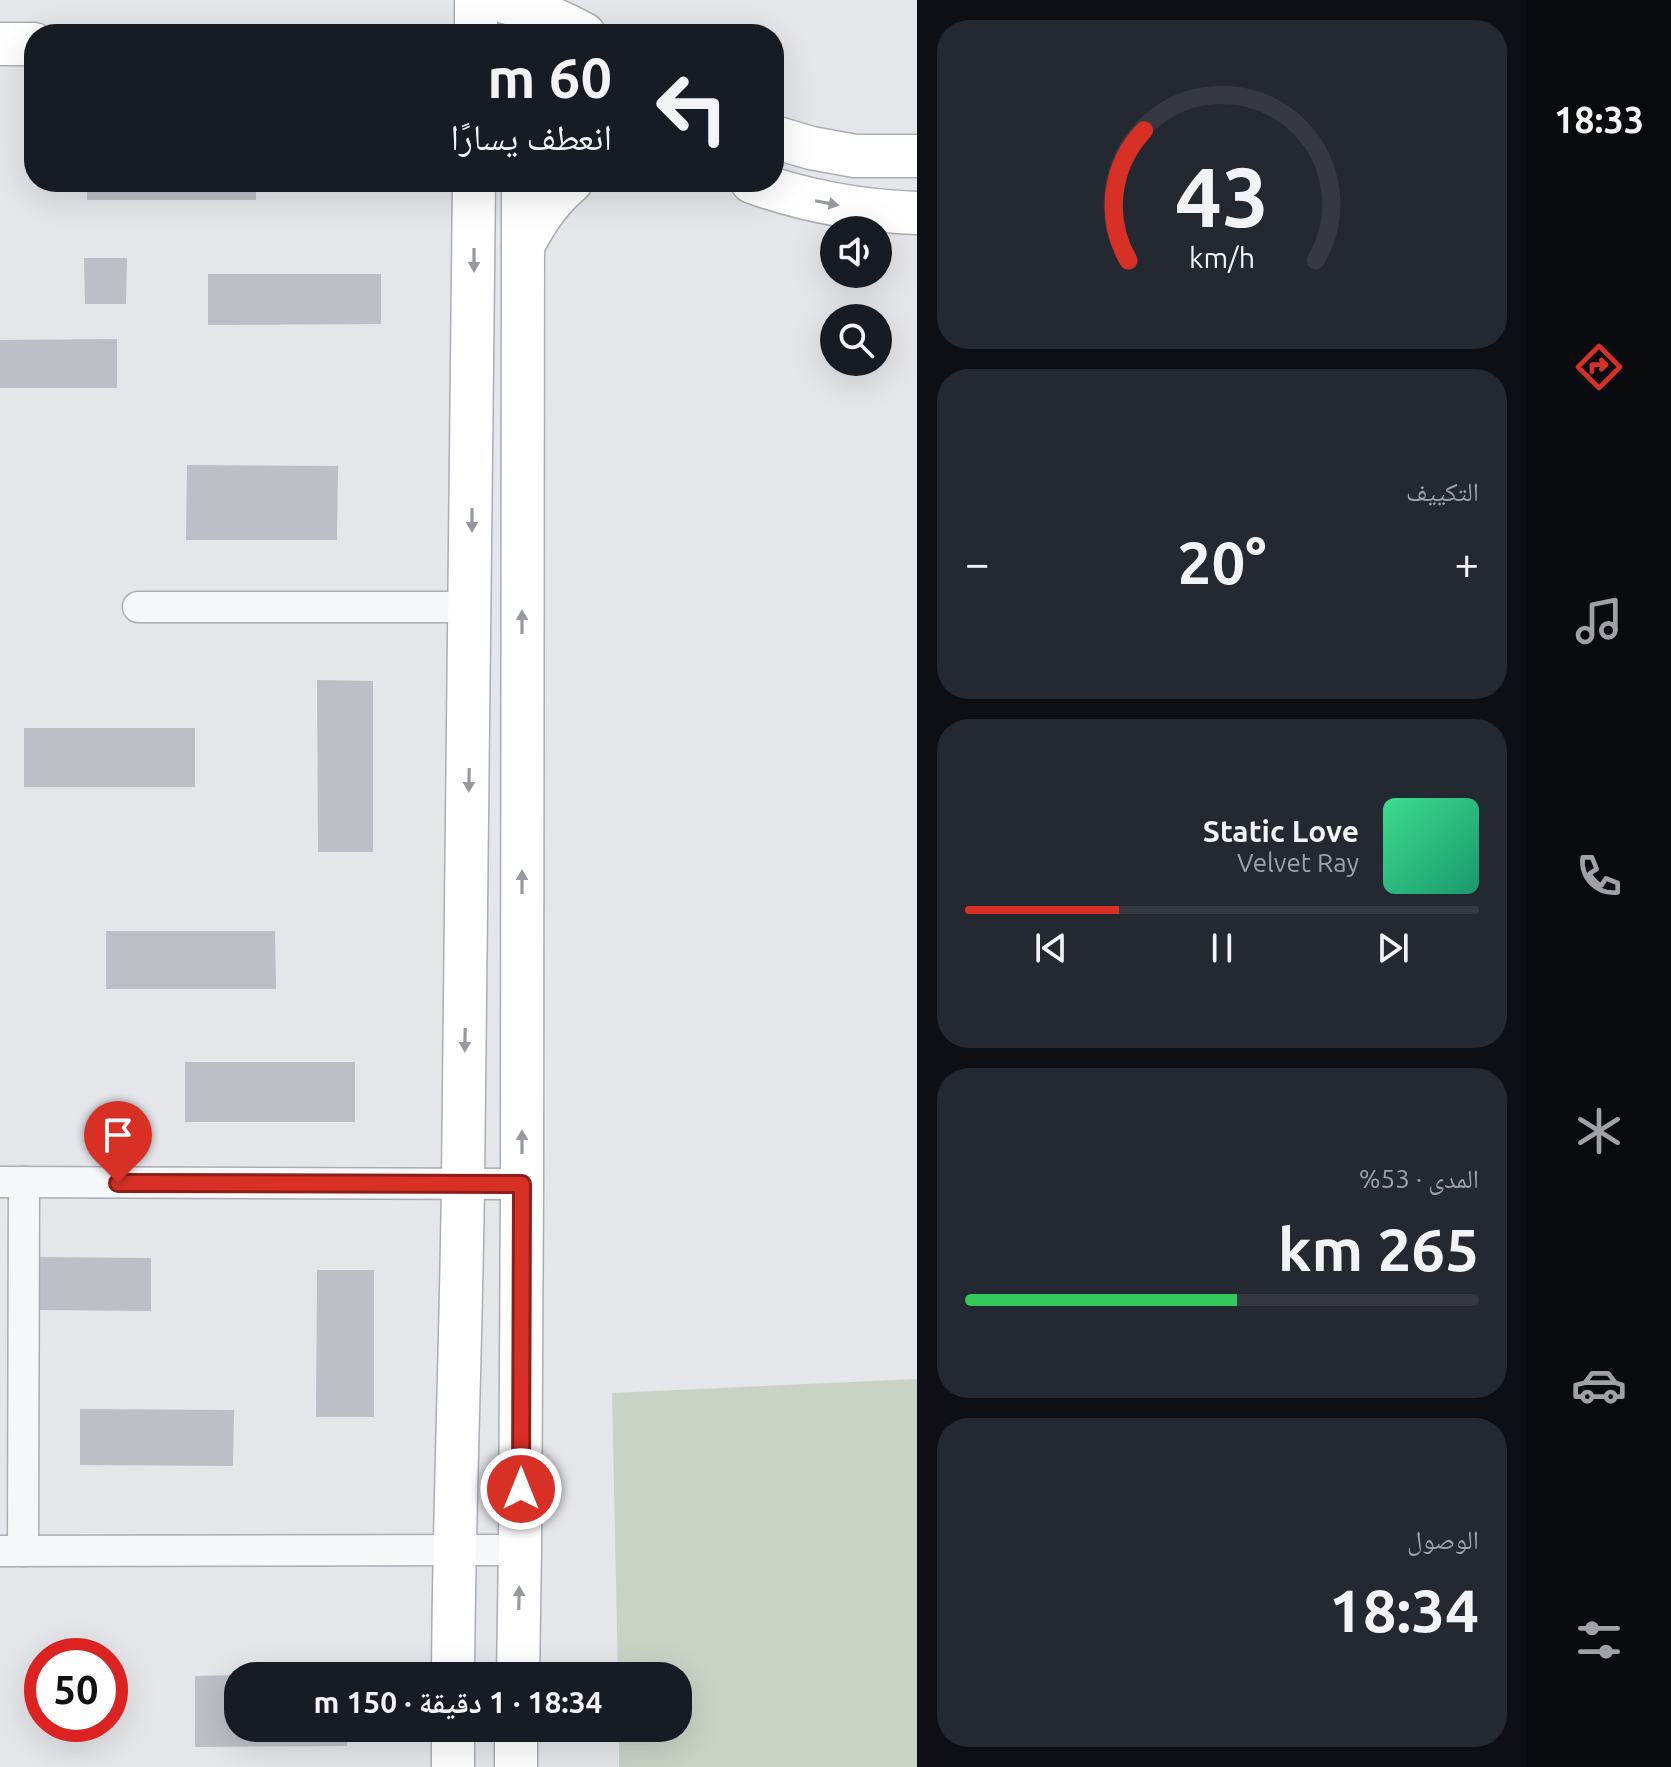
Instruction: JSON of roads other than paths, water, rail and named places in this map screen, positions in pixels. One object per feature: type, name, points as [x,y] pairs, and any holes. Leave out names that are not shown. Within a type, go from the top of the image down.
[{"type":"main road","points":[[476,0],[476,24]]},
{"type":"main road","points":[[514,14],[565,24]]},
{"type":"main road","points":[[0,44],[24,44]]},
{"type":"main road","points":[[784,140],[855,156],[917,156]]},
{"type":"main road","points":[[453,1662],[472,607],[474,192]]},
{"type":"main road","points":[[518,1662],[523,192]]},
{"type":"main road","points":[[523,247],[533,226],[561,192]]},
{"type":"main road","points":[[778,192],[816,202],[917,213]]},
{"type":"main road","points":[[453,1742],[453,1767]]},
{"type":"main road","points":[[516,1742],[516,1767]]},
{"type":"street","points":[[138,607],[472,607]]},
{"type":"street","points":[[520,1550],[12,1551],[12,1182],[522,1184]]}]
